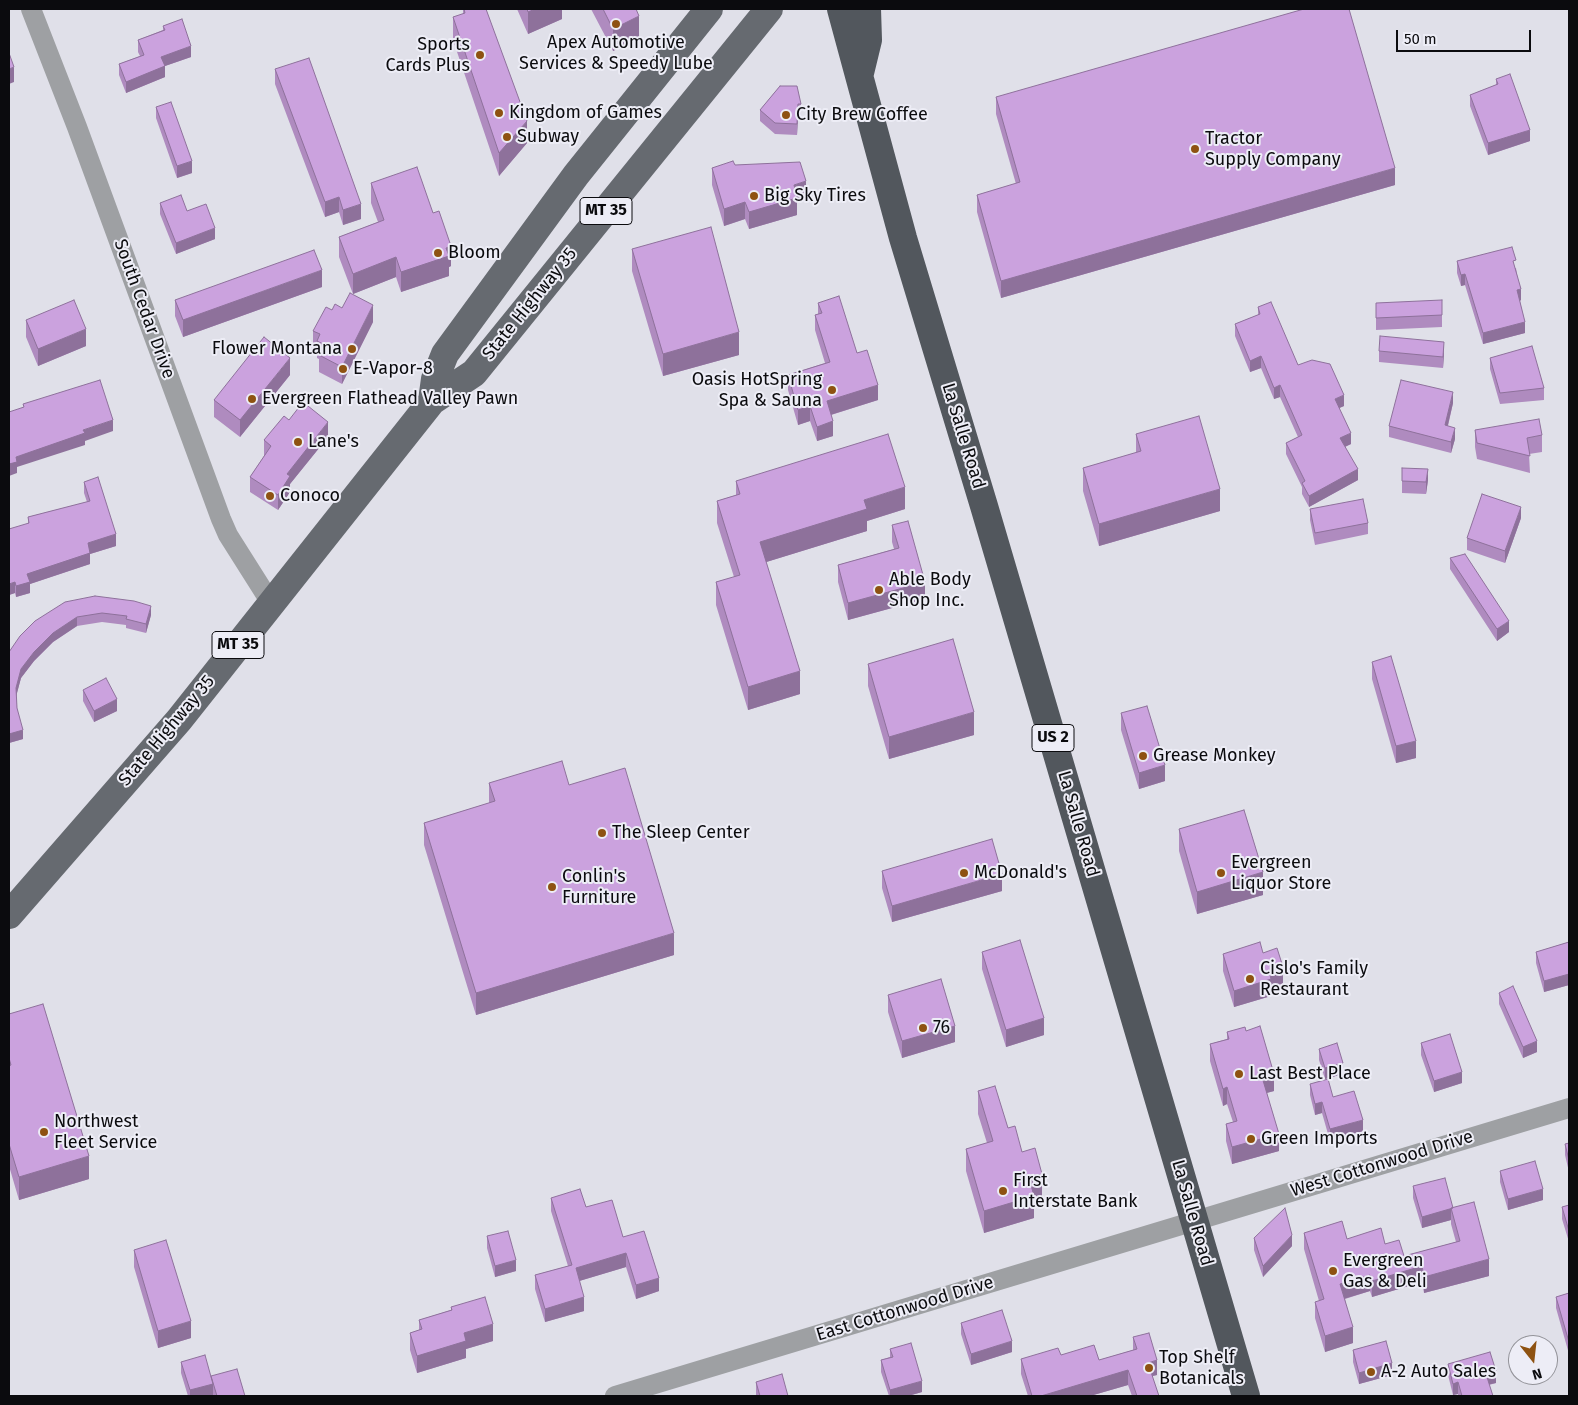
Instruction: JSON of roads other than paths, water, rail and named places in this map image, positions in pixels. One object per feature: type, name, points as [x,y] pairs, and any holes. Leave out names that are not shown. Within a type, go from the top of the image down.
[{"type":"highway","name":"US 2","points":[[841,9],[858,80]]},
{"type":"highway","name":"US 2","points":[[858,80],[868,40],[867,9]]},
{"type":"highway","name":"La Salle Road","points":[[858,80],[903,238],[974,470],[1246,1396]]},
{"type":"main road","name":"State Highway 35","points":[[432,401],[435,379],[445,354],[576,176],[709,9]]},
{"type":"main road","name":"State Highway 35","points":[[9,915],[179,720],[432,401],[474,373],[769,9]]},
{"type":"street","name":"South Cedar Drive","points":[[31,9],[221,519],[228,535],[271,603]]},
{"type":"street","name":"West Cottonwood Drive","points":[[1194,1220],[1569,1108]]},
{"type":"street","name":"East Cottonwood Drive","points":[[615,1396],[1194,1220]]},
{"type":"place","name":"Apex Automotive Services & Speedy Lube","points":[[616,24]]},
{"type":"place","name":"Sports Cards Plus","points":[[480,55]]},
{"type":"place","name":"Kingdom of Games","points":[[499,113]]},
{"type":"place","name":"City Brew Coffee","points":[[786,115]]},
{"type":"place","name":"Subway","points":[[507,137]]},
{"type":"place","name":"Tractor Supply Company","points":[[1195,149]]},
{"type":"place","name":"Big Sky Tires","points":[[754,196]]},
{"type":"place","name":"Bloom","points":[[438,253]]},
{"type":"place","name":"Flower Montana","points":[[352,349]]},
{"type":"place","name":"E-Vapor-8","points":[[343,369]]},
{"type":"place","name":"Oasis HotSpring Spa & Sauna","points":[[832,390]]},
{"type":"place","name":"Evergreen Flathead Valley Pawn","points":[[252,399]]},
{"type":"place","name":"Lane's","points":[[298,442]]},
{"type":"place","name":"Conoco","points":[[270,496]]},
{"type":"place","name":"Able Body Shop Inc.","points":[[879,590]]},
{"type":"place","name":"Grease Monkey","points":[[1143,756]]},
{"type":"place","name":"The Sleep Center","points":[[602,833]]},
{"type":"place","name":"McDonald's","points":[[964,873]]},
{"type":"place","name":"Evergreen Liquor Store","points":[[1221,873]]},
{"type":"place","name":"Conlin's Furniture","points":[[552,887]]},
{"type":"place","name":"Cislo's Family Restaurant","points":[[1250,979]]},
{"type":"place","name":"76","points":[[923,1028]]},
{"type":"place","name":"Last Best Place","points":[[1239,1074]]},
{"type":"place","name":"Northwest Fleet Service","points":[[44,1132]]},
{"type":"place","name":"Green Imports","points":[[1251,1139]]},
{"type":"place","name":"First Interstate Bank","points":[[1003,1191]]},
{"type":"place","name":"Evergreen Gas & Deli","points":[[1333,1271]]},
{"type":"place","name":"Top Shelf Botanicals","points":[[1149,1368]]},
{"type":"place","name":"A-2 Auto Sales","points":[[1371,1372]]}]
